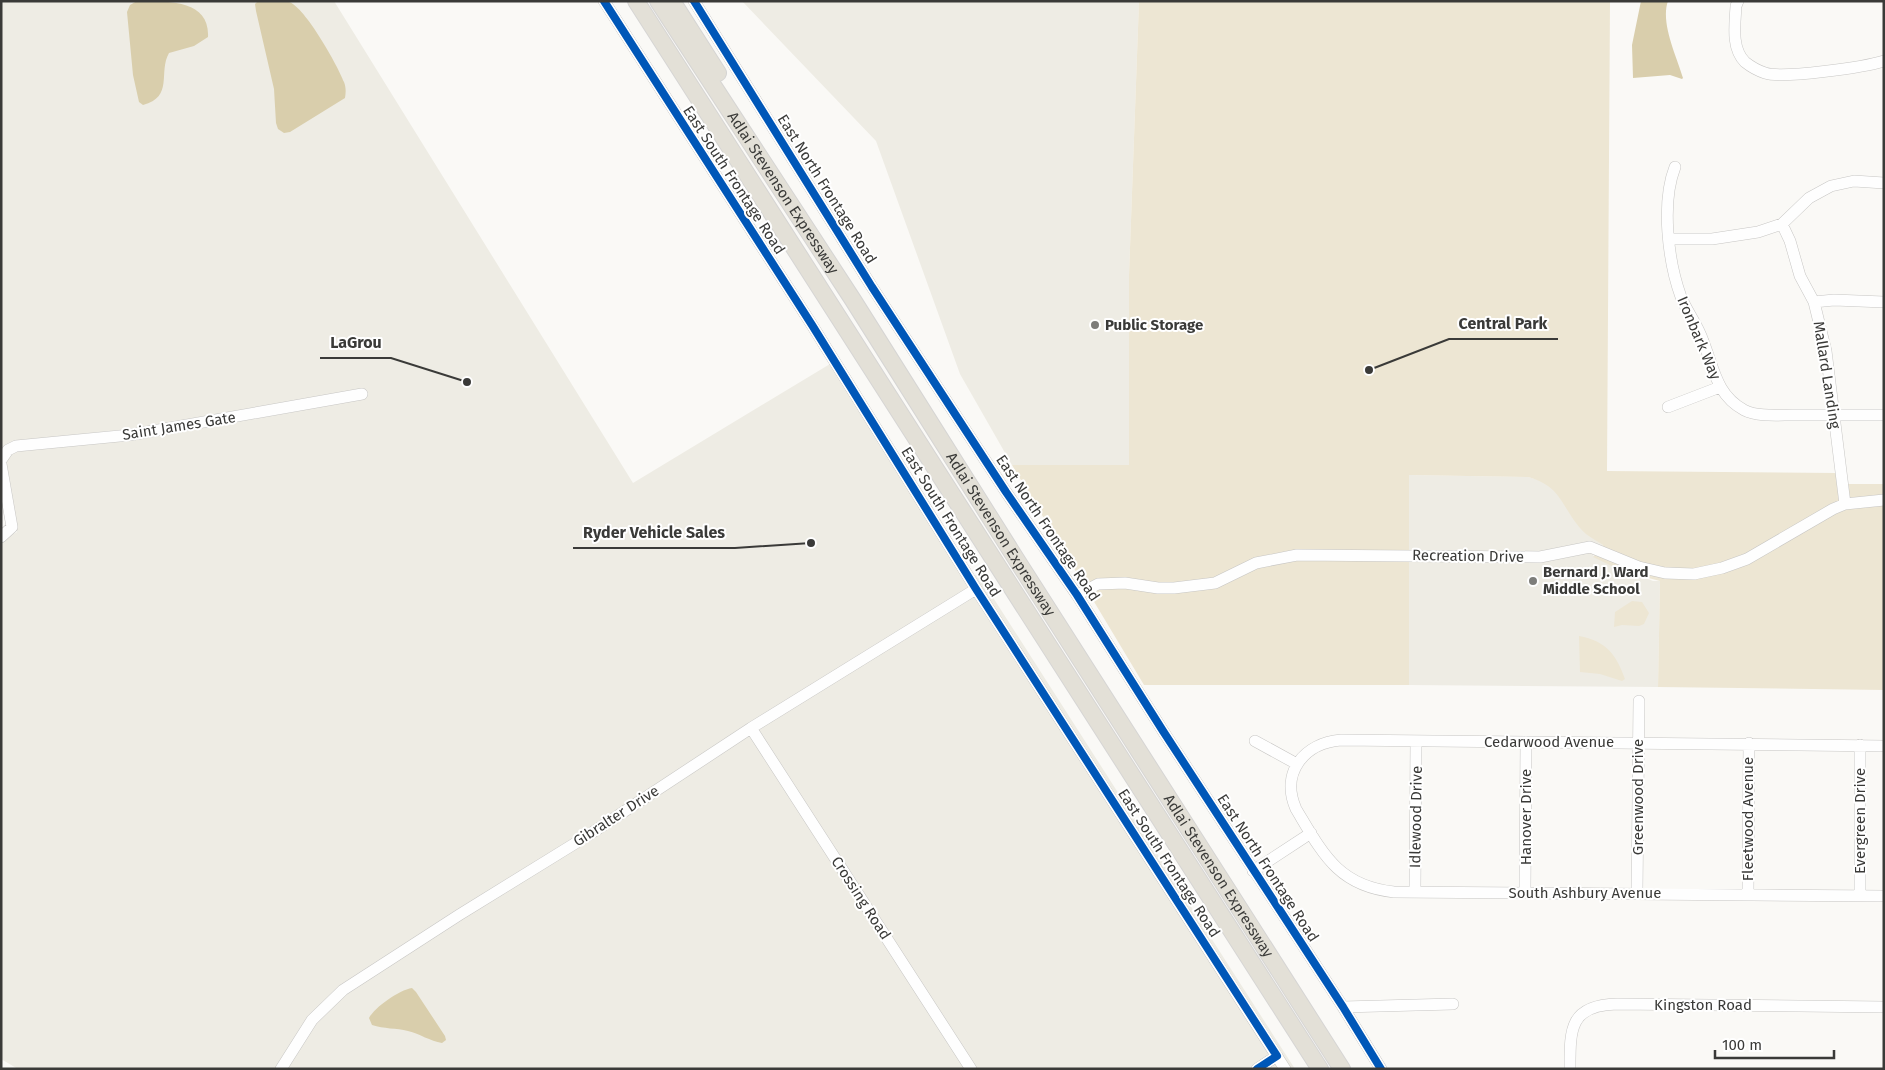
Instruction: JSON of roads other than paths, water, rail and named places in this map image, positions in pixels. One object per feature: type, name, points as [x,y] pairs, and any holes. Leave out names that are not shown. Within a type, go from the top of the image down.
[{"type":"highway","name":"Adlai Stevenson Expressway","points":[[636,1],[1320,1069]]},
{"type":"highway","name":"Adlai Stevenson Expressway","points":[[658,1],[785,199],[853,300],[1342,1069]]},
{"type":"highway","points":[[672,1],[732,97],[785,199]]},
{"type":"street","name":"East South Frontage Road","points":[[604,1],[812,326],[976,589],[1285,1069]]},
{"type":"street","name":"East North Frontage Road","points":[[694,1],[872,286],[1001,484],[1078,595],[1253,871],[1343,1006],[1381,1069]]},
{"type":"street","points":[[1738,1],[1736,6],[1735,40],[1744,61],[1766,74],[1783,75],[1830,70],[1884,61]]},
{"type":"street","name":"Ironbark Way","points":[[1675,167],[1669,190],[1668,239],[1672,270],[1682,299],[1703,339],[1720,387],[1727,399],[1746,411],[1768,414],[1884,415]]},
{"type":"street","points":[[1668,239],[1712,239],[1758,232],[1782,224],[1809,198],[1830,186],[1854,181],[1884,183]]},
{"type":"street","name":"Mallard Landing","points":[[1782,224],[1790,241],[1800,276],[1814,302],[1826,351],[1845,504]]},
{"type":"street","points":[[1814,302],[1834,300],[1884,302]]},
{"type":"street","points":[[1668,407],[1720,387]]},
{"type":"street","name":"Saint James Gate","points":[[1,460],[8,450],[16,446],[130,435],[362,394]]},
{"type":"street","points":[[1,464],[12,527],[1,537]]},
{"type":"street","points":[[1845,504],[1884,500]]},
{"type":"street","name":"Recreation Drive","points":[[1078,595],[1098,584],[1126,583],[1158,588],[1174,588],[1215,583],[1256,563],[1296,555],[1540,557],[1590,547],[1639,567],[1665,573],[1694,574],[1722,568],[1747,559],[1833,509],[1845,504]]},
{"type":"street","name":"Gibralter Drive","points":[[281,1069],[312,1020],[343,990],[458,915],[587,836],[751,728],[976,589]]},
{"type":"street","name":"Greenwood Drive","points":[[1638,893],[1639,701]]},
{"type":"street","name":"Crossing Road","points":[[751,728],[971,1069]]},
{"type":"street","points":[[1253,871],[1310,833],[1292,800],[1291,789],[1297,764],[1255,741]]},
{"type":"street","name":"Cedarwood Avenue","points":[[1297,764],[1309,750],[1329,741],[1638,742],[1884,746]]},
{"type":"street","name":"Idlewood Drive","points":[[1415,892],[1416,741]]},
{"type":"street","name":"Hanover Drive","points":[[1525,892],[1526,742]]},
{"type":"street","name":"Fleetwood Avenue","points":[[1748,894],[1749,744]]},
{"type":"street","name":"Evergreen Drive","points":[[1860,745],[1860,896]]},
{"type":"street","name":"South Ashbury Avenue","points":[[1310,833],[1333,865],[1352,880],[1378,890],[1415,892],[1884,896]]},
{"type":"street","points":[[1343,1006],[1453,1004]]},
{"type":"street","name":"Kingston Road","points":[[1570,1069],[1570,1033],[1575,1021],[1581,1014],[1597,1006],[1617,1004],[1884,1006]]},
{"type":"street","points":[[1257,1069],[1277,1056]]},
{"type":"place","name":"Public Storage","points":[[1095,325]]},
{"type":"place","name":"Central Park","points":[[1369,370]]},
{"type":"place","name":"LaGrou","points":[[467,382]]},
{"type":"place","name":"Ryder Vehicle Sales","points":[[811,543]]},
{"type":"place","name":"Bernard J. Ward Middle School","points":[[1533,581]]}]
